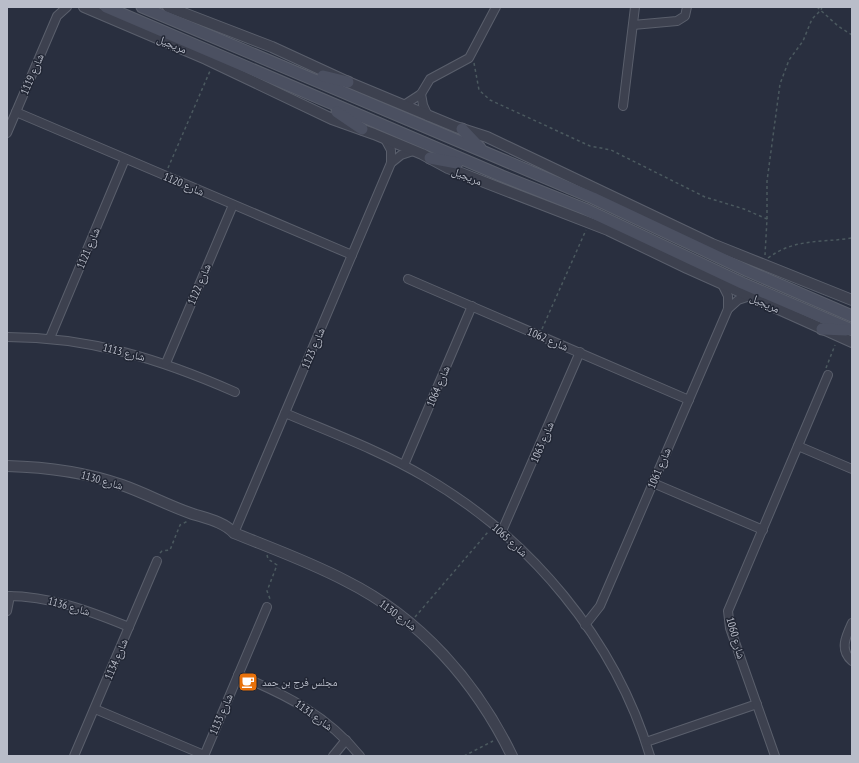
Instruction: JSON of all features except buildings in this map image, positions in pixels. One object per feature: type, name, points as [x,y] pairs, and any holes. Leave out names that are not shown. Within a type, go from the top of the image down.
[{"type":"main road","name":"مريجيل","points":[[106,7],[262,72],[502,176],[585,209],[742,283],[852,330]]},
{"type":"main road","name":"مريجيل","points":[[142,7],[593,198],[748,271],[850,315]]},
{"type":"main road","points":[[230,44],[250,47],[323,76],[348,82]]},
{"type":"main road","points":[[262,72],[285,86],[338,113],[362,129]]},
{"type":"main road","points":[[462,129],[483,151]]},
{"type":"main road","points":[[430,158],[447,160],[502,176]]},
{"type":"main road","points":[[822,329],[852,330]]},
{"type":"street","name":"شارع 1119","points":[[7,133],[57,11],[67,7]]},
{"type":"street","name":"مريجيل","points":[[84,7],[214,63],[332,119],[385,138],[458,172],[589,222],[852,342]]},
{"type":"street","points":[[168,7],[272,47],[348,82],[428,116],[487,137],[726,250],[852,300]]},
{"type":"street","points":[[404,106],[421,94],[430,79],[465,61],[472,53],[496,7]]},
{"type":"street","points":[[623,106],[635,7]]},
{"type":"street","points":[[632,25],[678,21],[685,16],[687,7]]},
{"type":"street","points":[[421,94],[423,105],[428,116]]},
{"type":"street","name":"شارع 1120","points":[[16,112],[352,255]]},
{"type":"street","points":[[385,138],[391,150],[391,163]]},
{"type":"street","points":[[391,163],[401,155],[413,150]]},
{"type":"street","name":"شارع 1121","points":[[50,338],[125,158]]},
{"type":"street","name":"شارع 1123","points":[[234,533],[391,163]]},
{"type":"street","name":"شارع 1122","points":[[166,363],[233,205]]},
{"type":"street","name":"شارع 1062","points":[[408,279],[689,400]]},
{"type":"street","points":[[722,284],[728,296],[728,309]]},
{"type":"street","points":[[728,309],[738,300],[750,296]]},
{"type":"street","name":"شارع 1064","points":[[404,465],[472,306]]},
{"type":"street","name":"شارع 1061","points":[[585,625],[600,606],[728,309]]},
{"type":"street","name":"شارع 1113","points":[[7,337],[50,338],[105,347],[166,363],[235,392]]},
{"type":"street","name":"شارع 1063","points":[[502,531],[580,352]]},
{"type":"street","name":"شارع 1060","points":[[775,756],[728,617],[730,604],[763,530],[828,375]]},
{"type":"street","name":"شارع 1065","points":[[285,413],[404,465],[447,490],[502,531],[541,569],[585,625],[624,691],[646,742],[650,756]]},
{"type":"street","points":[[798,446],[852,469]]},
{"type":"street","name":"شارع 1130","points":[[7,466],[52,469],[98,478],[142,493],[191,514],[205,517],[227,527],[234,533],[346,581],[386,605],[410,623],[437,648],[468,683],[502,737],[512,756]]},
{"type":"street","points":[[653,483],[763,530]]},
{"type":"street","name":"شارع 1134","points":[[74,756],[157,561]]},
{"type":"street","points":[[7,611],[9,596]]},
{"type":"street","name":"شارع 1136","points":[[9,596],[51,600],[75,606],[129,627]]},
{"type":"street","name":"شارع 1133","points":[[95,709],[204,756],[267,607]]},
{"type":"street","points":[[852,623],[844,644],[846,655],[852,661]]},
{"type":"street","name":"شارع 1131","points":[[238,675],[286,695],[305,706],[325,721],[346,740],[360,756]]},
{"type":"street","points":[[646,742],[757,704]]},
{"type":"street","points":[[333,756],[346,740]]},
{"type":"path","points":[[817,7],[838,26],[852,35]]},
{"type":"path","points":[[822,7],[812,19],[803,41],[789,60],[780,84],[767,181],[767,219],[764,262],[779,250],[796,243],[852,238]]},
{"type":"path","points":[[472,53],[479,90],[490,100],[590,146],[611,150],[705,197],[744,209],[767,219]]},
{"type":"path","points":[[164,176],[214,63]]},
{"type":"path","points":[[540,335],[589,222]]},
{"type":"path","points":[[828,375],[823,374],[839,336]]},
{"type":"path","points":[[157,561],[161,551],[170,550],[180,525],[188,522],[191,514]]},
{"type":"path","points":[[410,623],[494,524]]},
{"type":"path","points":[[267,607],[271,597],[267,591],[277,566],[276,563],[267,558],[270,548]]},
{"type":"path","points":[[464,756],[502,737]]},
{"type":"place","name":"مجلس فرج بن حمد","points":[[248,682]]}]
